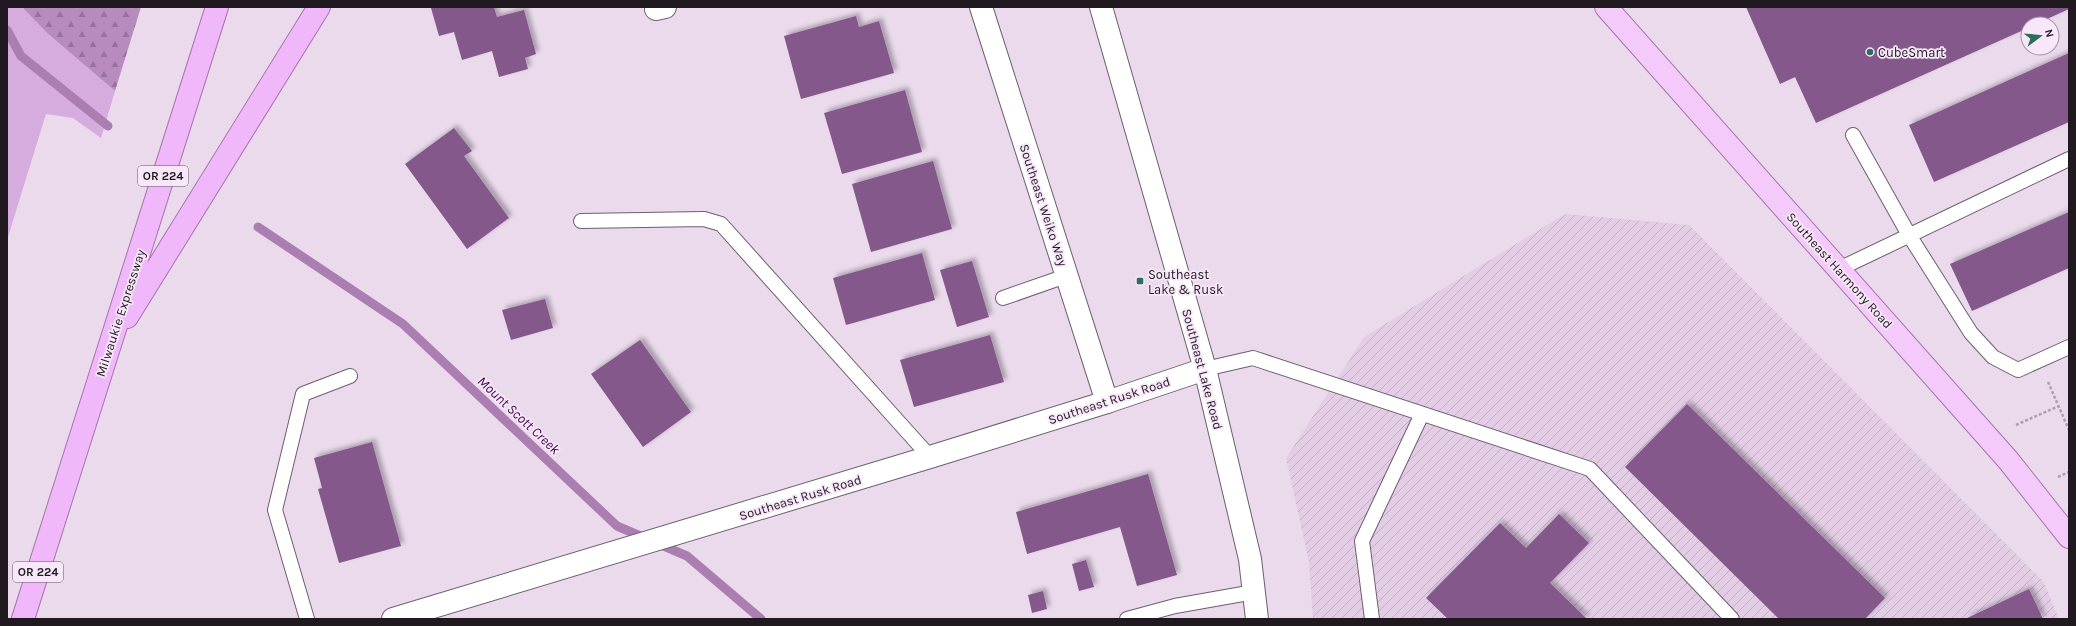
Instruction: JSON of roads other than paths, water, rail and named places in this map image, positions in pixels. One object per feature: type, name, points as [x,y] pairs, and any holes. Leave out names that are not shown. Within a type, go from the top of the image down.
[{"type":"highway","name":"Milwaukie Expressway","points":[[23,619],[217,7]]},
{"type":"highway","points":[[109,345],[319,7]]},
{"type":"main road","name":"Southeast Harmony Road","points":[[1606,7],[2008,460],[2069,537]]},
{"type":"street","name":"Southeast Weiko Way","points":[[981,7],[1107,402]]},
{"type":"street","name":"Southeast Lake Road","points":[[1100,7],[1205,369],[1250,559],[1257,619]]},
{"type":"street","name":"Southeast Rusk Road","points":[[393,619],[930,457],[1107,402],[1205,369]]},
{"type":"lane","points":[[1853,135],[1909,235],[1971,333],[1992,357],[2018,370],[2069,347]]},
{"type":"lane","points":[[1839,269],[2069,159]]},
{"type":"lane","points":[[581,221],[704,219],[721,224],[930,457]]},
{"type":"lane","points":[[1003,298],[1066,276]]},
{"type":"lane","points":[[1205,369],[1253,358],[1590,469],[1732,619]]},
{"type":"lane","points":[[307,619],[276,510],[303,394],[350,376]]},
{"type":"lane","points":[[1372,619],[1362,541],[1422,414]]},
{"type":"lane","points":[[1127,619],[1175,606],[1254,592]]},
{"type":"waterway","name":"Mount Scott Creek","points":[[7,30],[21,56],[108,126]]},
{"type":"waterway","name":"Mount Scott Creek","points":[[258,227],[403,324],[617,526],[687,556],[761,619]]},
{"type":"place","name":"CubeSmart","points":[[1870,52]]},
{"type":"place","name":"Southeast Lake & Rusk","points":[[1140,281]]}]
